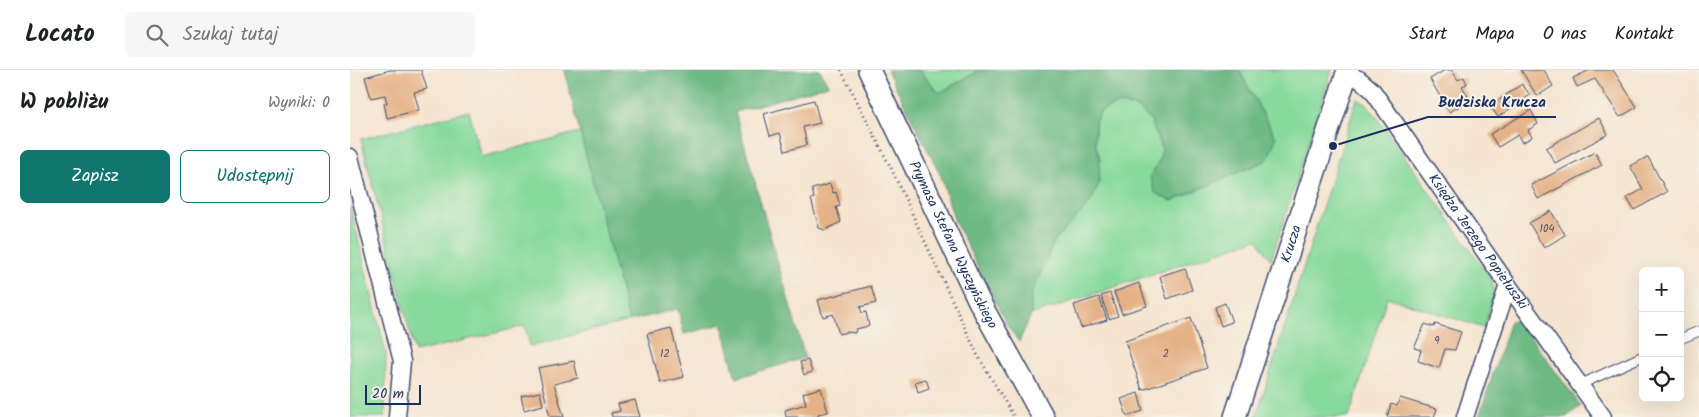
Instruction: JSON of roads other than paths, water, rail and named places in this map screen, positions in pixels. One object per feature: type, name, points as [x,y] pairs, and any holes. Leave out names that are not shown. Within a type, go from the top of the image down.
[{"type":"street","name":"Prymasa Stefana Wyszyńskiego","points":[[869,70],[980,303],[1043,417]]},
{"type":"street","name":"Księdza Jerzego Popiełuszki","points":[[1347,72],[1372,90],[1603,417]]},
{"type":"street","name":"Krucza","points":[[1235,417],[1347,72]]},
{"type":"street","points":[[350,157],[402,361],[397,417]]},
{"type":"street","points":[[1465,417],[1508,285]]},
{"type":"lane","points":[[1684,337],[1699,331]]},
{"type":"lane","points":[[1579,385],[1641,357]]},
{"type":"place","name":"Budziska Krucza","points":[[1333,146]]}]
